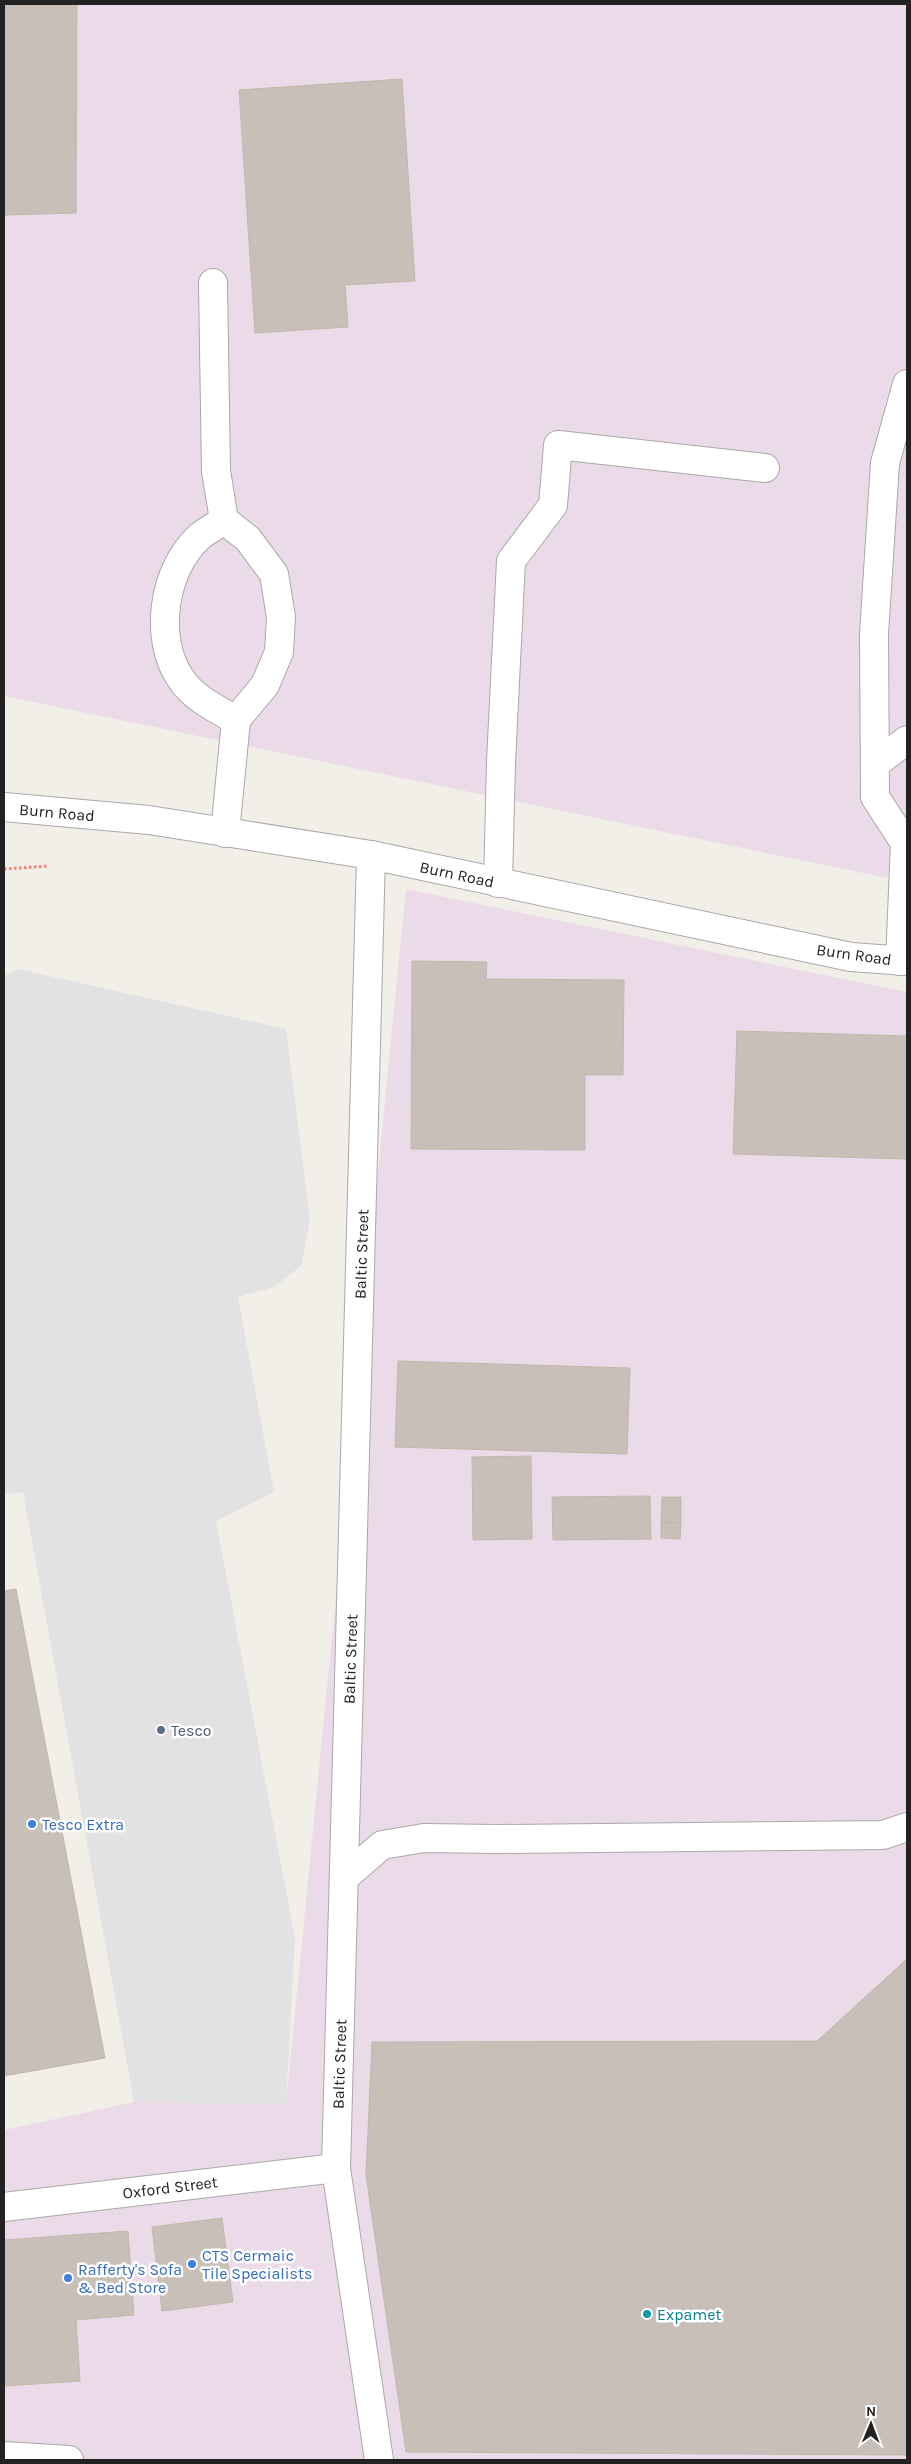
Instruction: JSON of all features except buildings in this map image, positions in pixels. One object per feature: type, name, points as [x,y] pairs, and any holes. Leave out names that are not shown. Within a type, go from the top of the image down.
[{"type":"street","points":[[214,283],[216,471],[224,520],[248,539],[274,574],[281,617],[279,652],[265,685],[236,720],[225,832]]},
{"type":"street","points":[[904,961],[906,843],[875,797],[874,634],[886,463],[907,384]]},
{"type":"street","points":[[498,883],[501,762],[511,560],[553,505],[558,445],[765,468]]},
{"type":"street","points":[[224,520],[198,538],[179,563],[167,593],[164,621],[169,652],[181,680],[204,701],[236,720]]},
{"type":"street","points":[[875,764],[907,740]]},
{"type":"street","name":"Burn Road","points":[[4,807],[149,820],[371,855],[851,957],[904,961]]},
{"type":"street","name":"Baltic Street","points":[[371,855],[336,2168],[379,2460]]},
{"type":"street","points":[[344,1878],[382,1845],[424,1838],[516,1839],[883,1835],[907,1827]]},
{"type":"street","name":"Oxford Street","points":[[4,2207],[336,2168]]},
{"type":"street","points":[[4,2456],[69,2460]]},
{"type":"path","points":[[4,868],[49,866]]},
{"type":"shaded area","points":[[4,4],[907,4],[907,882],[4,696]]},
{"type":"shaded area","points":[[406,889],[907,992],[907,2460],[4,2460],[4,2130],[134,2102],[286,2103]]},
{"type":"shaded area","name":"Tesco","points":[[18,969],[286,1029],[310,1220],[301,1266],[274,1287],[238,1297],[274,1492],[216,1521],[295,1938],[286,2104],[134,2102],[23,1492],[4,1495],[4,976]]},
{"type":"place","name":"Tesco","points":[[161,1730]]},
{"type":"place","name":"Tesco Extra","points":[[32,1824]]},
{"type":"place","name":"CTS Cermaic Tile Specialists","points":[[192,2264]]},
{"type":"place","name":"Rafferty's Sofa & Bed Store","points":[[68,2278]]},
{"type":"place","name":"Expamet","points":[[647,2314]]}]
